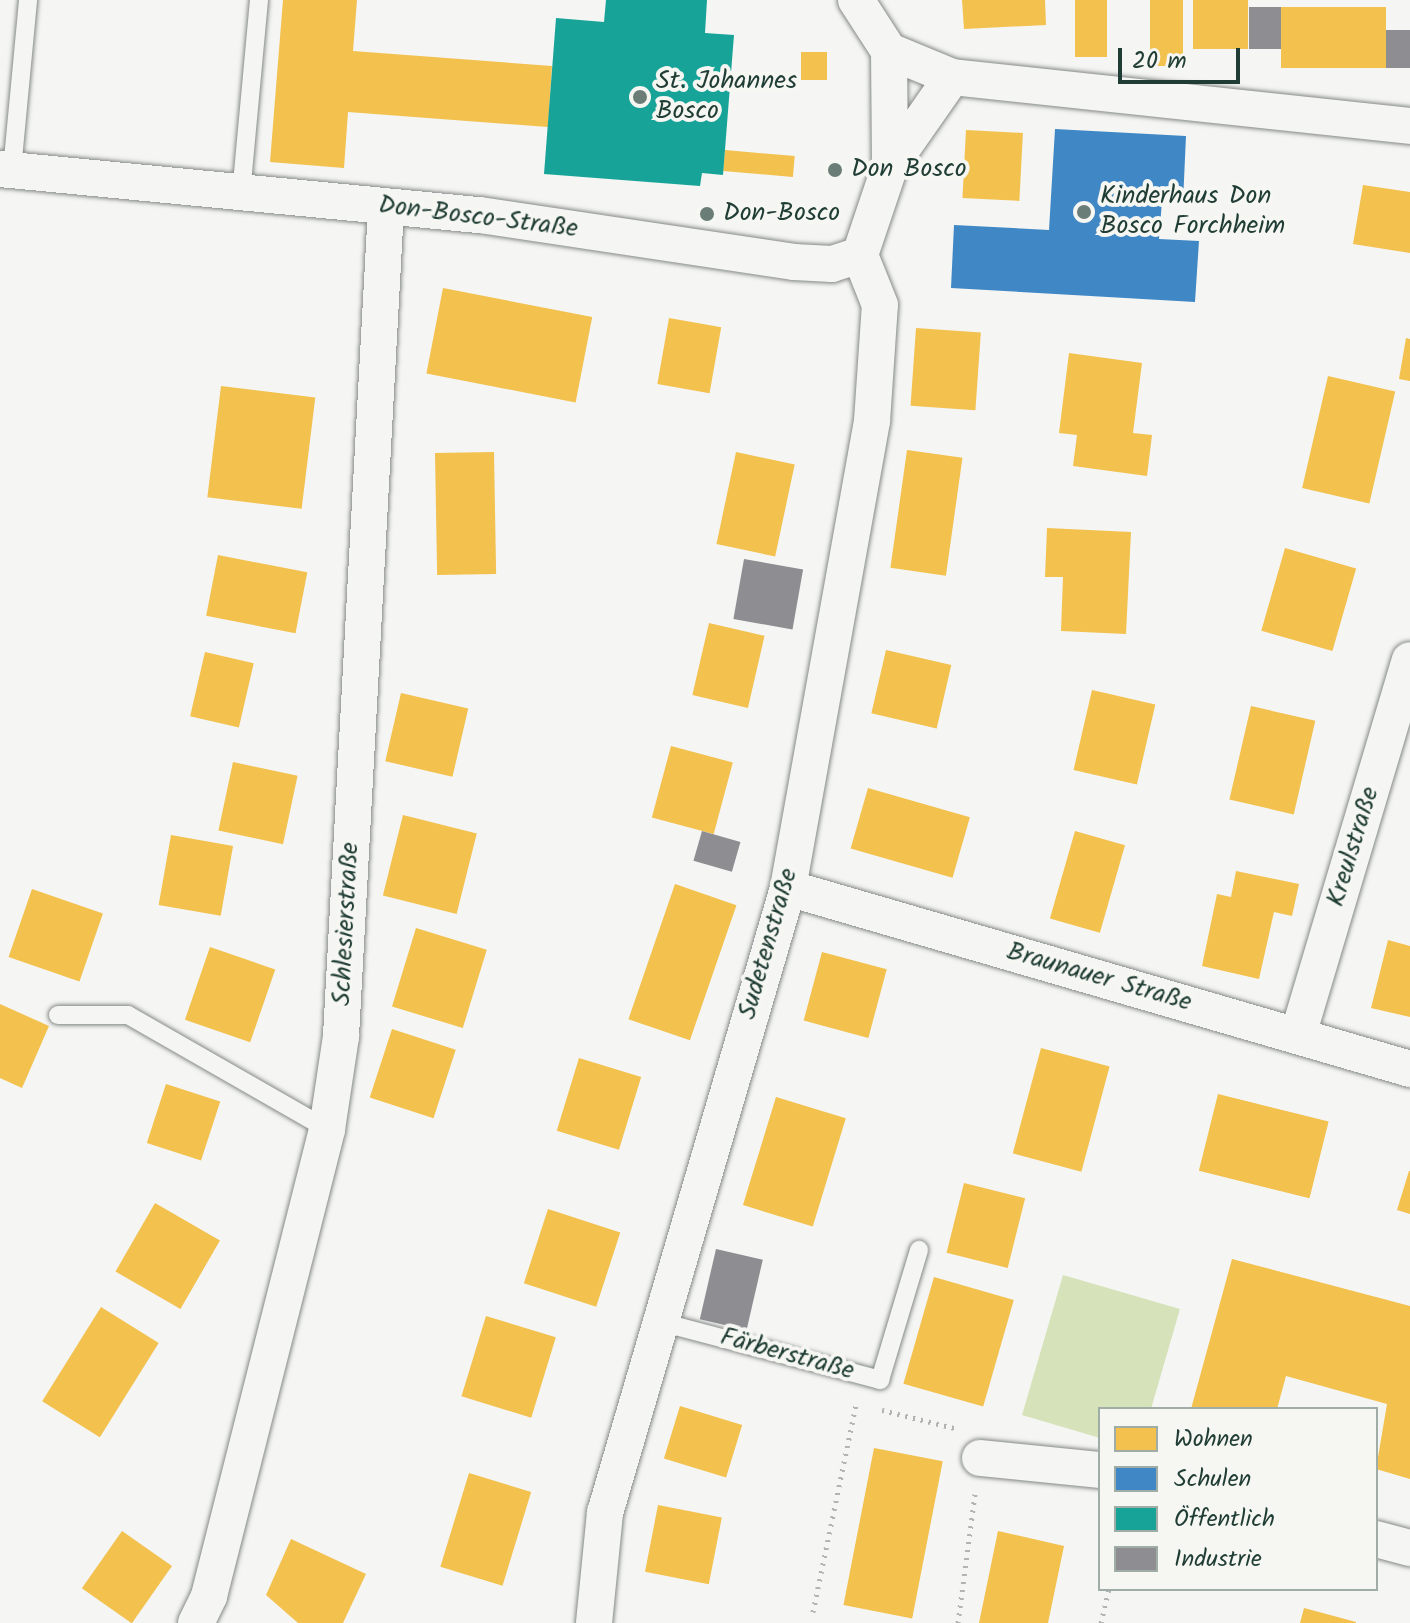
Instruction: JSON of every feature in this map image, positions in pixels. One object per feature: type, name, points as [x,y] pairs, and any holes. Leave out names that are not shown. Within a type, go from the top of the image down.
[{"type":"street","points":[[856,0],[889,51],[890,166]]},
{"type":"street","points":[[889,51],[952,77],[1410,126]]},
{"type":"street","points":[[860,255],[890,166],[952,77]]},
{"type":"street","name":"Don-Bosco-Straße","points":[[6,170],[386,207],[794,262],[832,264],[860,255]]},
{"type":"street","name":"Schlesierstraße","points":[[196,1623],[209,1596],[327,1129],[341,1036],[386,207]]},
{"type":"street","name":"Sudetenstraße","points":[[594,1623],[605,1513],[657,1321],[788,888],[872,421],[880,305],[860,255]]},
{"type":"street","name":"Kreulstraße","points":[[1298,1035],[1410,660]]},
{"type":"street","name":"Braunauer Straße","points":[[788,888],[1410,1069]]},
{"type":"street","points":[[988,1458],[1098,1470]]},
{"type":"street","points":[[1378,1540],[1410,1548]]},
{"type":"lane","points":[[6,170],[28,0]]},
{"type":"lane","points":[[241,194],[259,0]]},
{"type":"lane","points":[[58,1015],[128,1015],[327,1129]]},
{"type":"lane","name":"Färberstraße","points":[[657,1321],[880,1380],[919,1250]]},
{"type":"path","points":[[872,1408],[880,1380]]},
{"type":"path","points":[[813,1612],[854,1404],[992,1437],[958,1623]]},
{"type":"path","points":[[1101,1623],[1109,1591]]},
{"type":"green space","points":[[1063,1275],[1180,1309],[1152,1407],[1098,1407],[1098,1437],[1022,1415]]},
{"type":"building: Wohnen","points":[[283,0],[357,0],[353,51],[552,66],[548,127],[348,112],[344,168],[270,162]]},
{"type":"building: Wohnen","points":[[962,0],[1045,0],[1046,25],[964,29]]},
{"type":"building: Wohnen","points":[[1075,0],[1107,0],[1107,57],[1075,57]]},
{"type":"building: Wohnen","points":[[1150,0],[1183,0],[1183,66],[1150,66]]},
{"type":"building: Wohnen","points":[[1193,0],[1248,0],[1248,49],[1193,49]]},
{"type":"building: Wohnen","points":[[1281,7],[1386,7],[1386,68],[1281,68]]},
{"type":"building: Wohnen","points":[[801,52],[827,52],[827,80],[801,80]]},
{"type":"building: Wohnen","points":[[966,130],[1023,133],[1019,201],[962,198]]},
{"type":"building: Wohnen","points":[[725,150],[795,156],[793,177],[723,171]]},
{"type":"building: Wohnen","points":[[1363,185],[1410,192],[1410,253],[1353,244]]},
{"type":"building: Wohnen","points":[[443,288],[592,317],[576,402],[426,373]]},
{"type":"building: Wohnen","points":[[669,318],[721,327],[710,393],[657,384]]},
{"type":"building: Wohnen","points":[[916,328],[981,333],[975,410],[911,406]]},
{"type":"building: Wohnen","points":[[1406,338],[1410,339],[1410,381],[1399,379]]},
{"type":"building: Wohnen","points":[[1069,353],[1142,363],[1133,433],[1152,435],[1147,476],[1073,466],[1077,435],[1059,433]]},
{"type":"building: Wohnen","points":[[1328,376],[1395,392],[1369,504],[1302,488]]},
{"type":"building: Wohnen","points":[[221,386],[315,398],[302,509],[207,497]]},
{"type":"building: Wohnen","points":[[907,450],[962,458],[946,576],[890,568]]},
{"type":"building: Wohnen","points":[[494,452],[496,574],[437,575],[435,453]]},
{"type":"building: Wohnen","points":[[736,452],[795,464],[775,556],[716,544]]},
{"type":"building: Wohnen","points":[[1047,528],[1131,532],[1126,634],[1061,631],[1063,577],[1045,577]]},
{"type":"building: Wohnen","points":[[1285,548],[1356,568],[1332,651],[1261,631]]},
{"type":"building: Wohnen","points":[[218,555],[307,572],[295,633],[206,616]]},
{"type":"building: Wohnen","points":[[709,623],[765,636],[748,708],[692,695]]},
{"type":"building: Wohnen","points":[[886,650],[951,665],[937,728],[871,713]]},
{"type":"building: Wohnen","points":[[205,652],[254,663],[239,728],[190,716]]},
{"type":"building: Wohnen","points":[[1092,690],[1155,705],[1137,785],[1074,770]]},
{"type":"building: Wohnen","points":[[401,693],[468,709],[452,777],[385,761]]},
{"type":"building: Wohnen","points":[[1251,706],[1315,721],[1294,814],[1229,800]]},
{"type":"building: Wohnen","points":[[671,746],[733,763],[714,834],[652,817]]},
{"type":"building: Wohnen","points":[[233,762],[298,776],[283,844],[218,830]]},
{"type":"building: Wohnen","points":[[868,788],[970,817],[953,878],[851,849]]},
{"type":"building: Wohnen","points":[[403,815],[477,833],[457,914],[383,896]]},
{"type":"building: Wohnen","points":[[1075,831],[1125,845],[1100,933],[1050,918]]},
{"type":"building: Wohnen","points":[[171,835],[233,846],[221,916],[159,905]]},
{"type":"building: Wohnen","points":[[1236,871],[1299,884],[1292,916],[1274,912],[1259,979],[1202,966],[1217,894],[1231,897]]},
{"type":"building: Wohnen","points":[[675,884],[736,905],[690,1040],[628,1019]]},
{"type":"building: Wohnen","points":[[32,889],[103,913],[79,981],[9,957]]},
{"type":"building: Wohnen","points":[[416,928],[487,950],[463,1028],[392,1006]]},
{"type":"building: Wohnen","points":[[1388,940],[1410,946],[1410,1017],[1371,1008]]},
{"type":"building: Wohnen","points":[[210,947],[275,969],[250,1042],[185,1020]]},
{"type":"building: Wohnen","points":[[822,952],[887,969],[868,1038],[804,1021]]},
{"type":"building: Wohnen","points":[[0,1004],[49,1026],[22,1088],[0,1078]]},
{"type":"building: Wohnen","points":[[392,1029],[456,1050],[433,1118],[370,1097]]},
{"type":"building: Wohnen","points":[[1041,1048],[1110,1066],[1081,1172],[1013,1153]]},
{"type":"building: Wohnen","points":[[579,1058],[641,1077],[619,1150],[557,1131]]},
{"type":"building: Wohnen","points":[[166,1084],[220,1102],[201,1161],[147,1143]]},
{"type":"building: Wohnen","points":[[1218,1094],[1329,1122],[1310,1198],[1199,1171]]},
{"type":"building: Wohnen","points":[[776,1097],[846,1118],[813,1226],[743,1205]]},
{"type":"building: Wohnen","points":[[1410,1171],[1410,1214],[1397,1210]]},
{"type":"building: Wohnen","points":[[964,1183],[1025,1198],[1008,1268],[947,1253]]},
{"type":"building: Wohnen","points":[[155,1203],[220,1240],[180,1309],[116,1271]]},
{"type":"building: Wohnen","points":[[548,1209],[620,1232],[596,1307],[524,1283]]},
{"type":"building: Wohnen","points":[[1232,1259],[1410,1306],[1410,1479],[1378,1470],[1387,1404],[1286,1376],[1278,1407],[1192,1407]]},
{"type":"building: Wohnen","points":[[934,1277],[1014,1300],[983,1407],[903,1384]]},
{"type":"building: Wohnen","points":[[101,1307],[159,1343],[100,1437],[42,1401]]},
{"type":"building: Wohnen","points":[[486,1316],[556,1337],[531,1418],[461,1396]]},
{"type":"building: Wohnen","points":[[680,1406],[742,1425],[726,1478],[664,1459]]},
{"type":"building: Wohnen","points":[[874,1448],[943,1461],[912,1618],[843,1605]]},
{"type":"building: Wohnen","points":[[469,1473],[531,1492],[503,1586],[440,1567]]},
{"type":"building: Wohnen","points":[[658,1505],[722,1517],[709,1584],[645,1572]]},
{"type":"building: Wohnen","points":[[122,1531],[172,1566],[132,1623],[82,1588]]},
{"type":"building: Wohnen","points":[[998,1531],[1064,1546],[1048,1623],[979,1623]]},
{"type":"building: Wohnen","points":[[291,1539],[366,1574],[343,1623],[298,1623],[266,1595]]},
{"type":"building: Wohnen","points":[[1304,1608],[1356,1622],[1356,1623],[1300,1623]]},
{"type":"building: Schulen","points":[[1055,129],[1186,136],[1183,202],[1162,201],[1159,239],[1199,241],[1195,302],[951,288],[954,225],[1049,230]]},
{"type":"building: Öffentlich","name":"St. Johannes Bosco","points":[[606,0],[707,0],[705,33],[734,35],[723,175],[702,173],[700,186],[544,174],[556,18],[604,22]]},
{"type":"building: Industrie","points":[[1249,7],[1281,7],[1281,49],[1249,49]]},
{"type":"building: Industrie","points":[[1386,30],[1410,30],[1410,68],[1386,68]]},
{"type":"building: Industrie","points":[[744,559],[803,569],[792,629],[733,619]]},
{"type":"building: Industrie","points":[[702,831],[740,842],[732,872],[693,861]]},
{"type":"building: Industrie","points":[[716,1249],[763,1260],[747,1330],[700,1319]]},
{"type":"place","name":"St. Johannes Bosco","points":[[640,97]]},
{"type":"place","name":"Don Bosco","points":[[835,170]]},
{"type":"place","name":"Kinderhaus Don Bosco Forchheim","points":[[1084,212]]},
{"type":"place","name":"Don-Bosco","points":[[707,214]]}]
